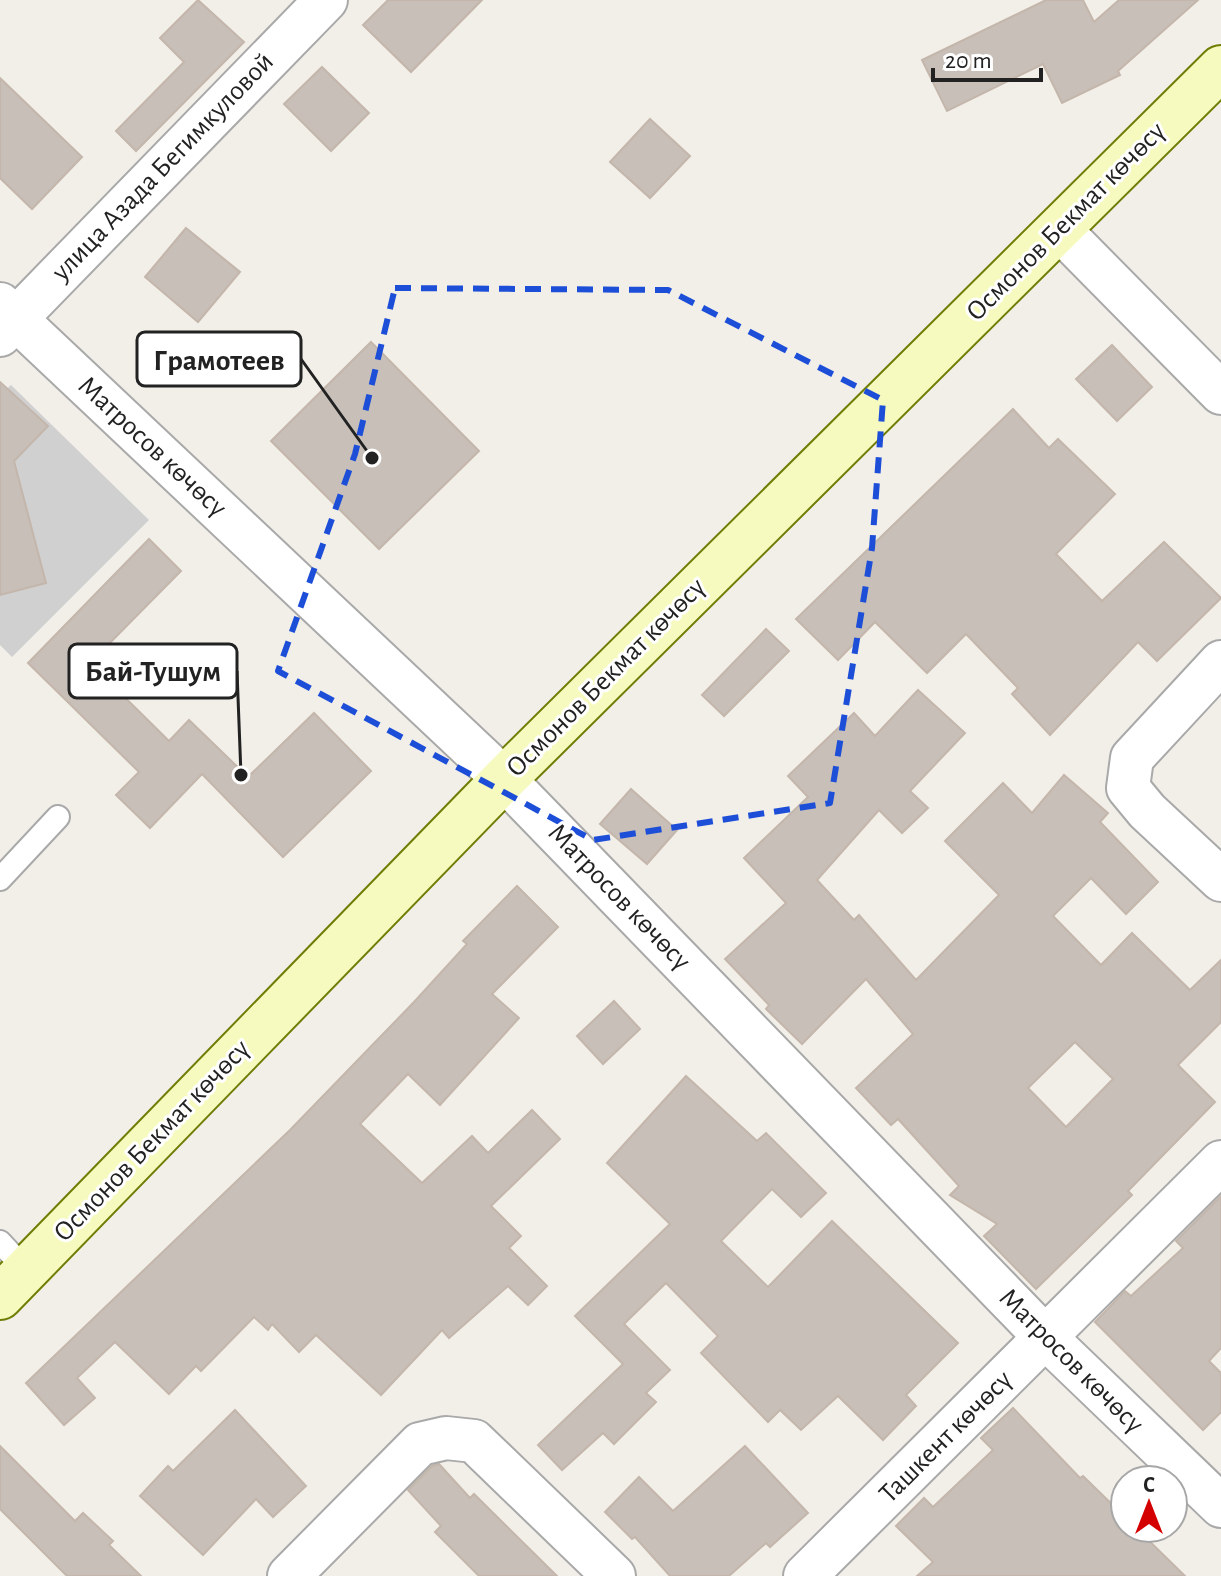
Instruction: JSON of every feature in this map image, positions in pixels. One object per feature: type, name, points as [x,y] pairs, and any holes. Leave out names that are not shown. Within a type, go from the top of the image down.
[{"type":"main road","name":"Осмонов Бекмат көчөсү","points":[[9,1270],[1221,68]]},
{"type":"street","name":"улица Азада Бегимкуловой","points":[[5,319],[326,0]]},
{"type":"street","points":[[1059,229],[1221,393]]},
{"type":"street","name":"Матросов көчөсү","points":[[5,319],[504,779],[1046,1338],[1221,1506]]},
{"type":"street","points":[[1221,662],[1132,758],[1128,788],[1147,811],[1221,880]]},
{"type":"street","name":"Ташкент көчөсү","points":[[805,1576],[1221,1162]]},
{"type":"street","points":[[289,1576],[420,1444],[446,1438],[474,1441],[614,1576]]},
{"type":"lane","points":[[0,879],[58,817]]},
{"type":"highlighted area","points":[[395,288],[668,290],[883,400],[872,548],[830,803],[593,840],[278,671],[355,454]]},
{"type":"shaded area","points":[[11,385],[149,520],[12,657],[0,645],[0,395]]},
{"type":"building","points":[[198,0],[244,42],[136,151],[116,131],[184,62],[160,38]]},
{"type":"building","points":[[388,0],[482,0],[411,72],[363,25]]},
{"type":"building","points":[[1046,0],[1083,0],[1094,22],[1119,0],[1198,0],[1118,71],[1120,75],[1062,103],[1043,64],[947,111],[922,60]]},
{"type":"building","points":[[322,67],[369,113],[331,151],[284,104]]},
{"type":"building","points":[[0,78],[82,157],[32,209],[0,178]]},
{"type":"building","points":[[650,119],[690,156],[650,198],[610,162]]},
{"type":"building","points":[[186,228],[240,272],[198,322],[145,277]]},
{"type":"building","points":[[371,342],[479,451],[379,549],[271,441]]},
{"type":"building","points":[[1112,345],[1152,387],[1117,421],[1076,379]]},
{"type":"building","points":[[0,382],[48,426],[14,461],[46,583],[0,595]]},
{"type":"building","points":[[1013,409],[1049,448],[1058,439],[1115,494],[1056,554],[1102,601],[1164,542],[1221,598],[1157,661],[1138,642],[1050,735],[1012,694],[1018,688],[966,634],[927,673],[875,622],[838,660],[796,619]]},
{"type":"building","points":[[149,539],[181,571],[90,663],[169,741],[189,720],[248,777],[314,713],[371,771],[283,857],[202,774],[150,828],[116,795],[139,772],[28,663]]},
{"type":"building","points":[[766,629],[789,651],[724,716],[702,695]]},
{"type":"building","points":[[918,690],[965,733],[910,791],[928,808],[902,833],[879,810],[817,880],[854,920],[859,915],[916,980],[999,895],[945,841],[1003,783],[1032,813],[1064,775],[1108,813],[1100,822],[1158,882],[1126,914],[1091,878],[1053,916],[1101,965],[1132,933],[1190,990],[1221,960],[1221,1022],[1178,1065],[1215,1102],[1128,1191],[1132,1195],[1036,1289],[984,1236],[997,1224],[950,1195],[959,1186],[898,1119],[891,1125],[856,1088],[913,1034],[866,979],[802,1044],[766,1009],[769,1005],[725,959],[786,903],[744,858],[808,797],[788,776],[854,713],[875,736]],"holes":[[[1075,1042],[1113,1079],[1066,1127],[1028,1088]]]},
{"type":"building","points":[[631,789],[677,830],[647,864],[600,824]]},
{"type":"building","points":[[517,886],[558,927],[492,994],[519,1018],[440,1105],[408,1074],[360,1124],[422,1183],[472,1136],[488,1153],[532,1110],[560,1139],[491,1206],[521,1236],[509,1248],[547,1286],[528,1305],[508,1286],[449,1338],[442,1330],[381,1395],[316,1335],[299,1352],[272,1324],[268,1330],[254,1317],[201,1371],[196,1366],[169,1394],[115,1342],[77,1378],[95,1398],[64,1425],[26,1383],[290,1130],[414,1002],[467,944],[463,941]]},
{"type":"building","points":[[614,1001],[640,1029],[603,1064],[577,1036]]},
{"type":"building","points":[[686,1076],[757,1141],[766,1133],[826,1193],[801,1217],[772,1189],[721,1241],[768,1287],[832,1221],[958,1343],[906,1395],[916,1406],[883,1440],[838,1396],[801,1430],[780,1410],[768,1422],[701,1353],[718,1336],[666,1283],[624,1324],[670,1370],[646,1393],[656,1402],[614,1444],[603,1433],[562,1470],[538,1445],[623,1364],[575,1316],[670,1224],[607,1163]]},
{"type":"building","points":[[1221,1196],[1221,1348],[1209,1361],[1221,1373],[1221,1412],[1203,1430],[1095,1322],[1125,1291],[1131,1296],[1183,1248],[1176,1241]]},
{"type":"building","points":[[1013,1408],[1080,1478],[1083,1476],[1109,1501],[1109,1544],[1152,1544],[1185,1576],[917,1576],[933,1562],[896,1526],[924,1498],[933,1507],[993,1450],[981,1438]]},
{"type":"building","points":[[235,1410],[306,1486],[273,1517],[256,1499],[203,1555],[140,1496],[168,1466],[173,1471]]},
{"type":"building","points":[[0,1446],[75,1521],[83,1513],[113,1541],[109,1545],[141,1576],[67,1576],[0,1509]]},
{"type":"building","points":[[745,1446],[808,1513],[770,1547],[766,1543],[729,1576],[670,1576],[635,1537],[632,1539],[605,1512],[639,1477],[673,1511]]},
{"type":"building","points":[[439,1464],[470,1498],[474,1494],[557,1576],[479,1576],[435,1532],[441,1526],[408,1490],[432,1466]]},
{"type":"place","name":"Грамотеев","points":[[372,458]]},
{"type":"place","name":"Бай-Тушум","points":[[241,775]]}]
